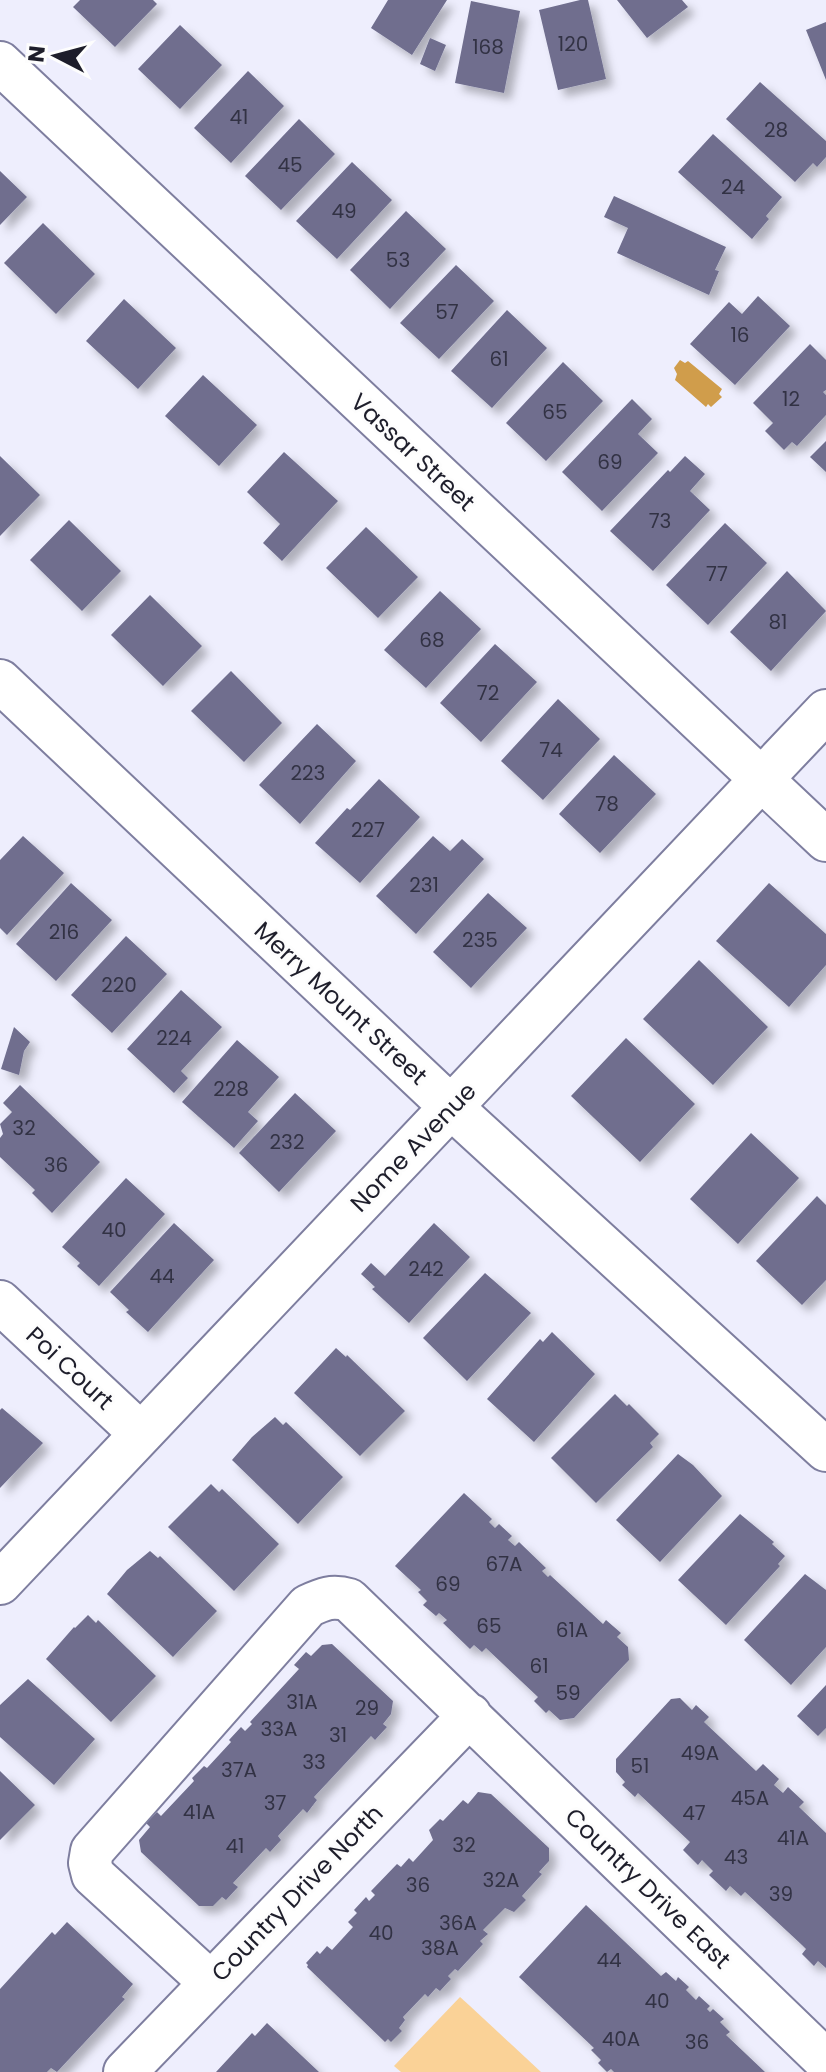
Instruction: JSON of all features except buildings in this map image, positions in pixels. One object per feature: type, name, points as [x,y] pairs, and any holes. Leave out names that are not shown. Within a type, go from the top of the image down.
[{"type":"street","name":"Vassar Street","points":[[0,63],[826,840]]},
{"type":"street","name":"Merry Mount Street","points":[[0,681],[451,1107],[826,1450]]},
{"type":"street","name":"Nome Avenue","points":[[0,1583],[826,711]]},
{"type":"street","name":"Poi Court","points":[[0,1302],[140,1433]]},
{"type":"street","name":"Country Drive East","points":[[211,1983],[93,1875],[90,1863],[92,1851],[308,1606],[338,1596],[349,1600],[470,1715],[826,2061]]},
{"type":"street","name":"Country Drive North","points":[[125,2072],[470,1715]]},
{"type":"shaded area","points":[[680,360],[688,361],[722,389],[719,394],[722,397],[711,407],[708,404],[706,407],[675,380],[677,374],[674,368]]},
{"type":"shaded area","points":[[460,1997],[541,2072],[401,2072],[394,2066]]}]
